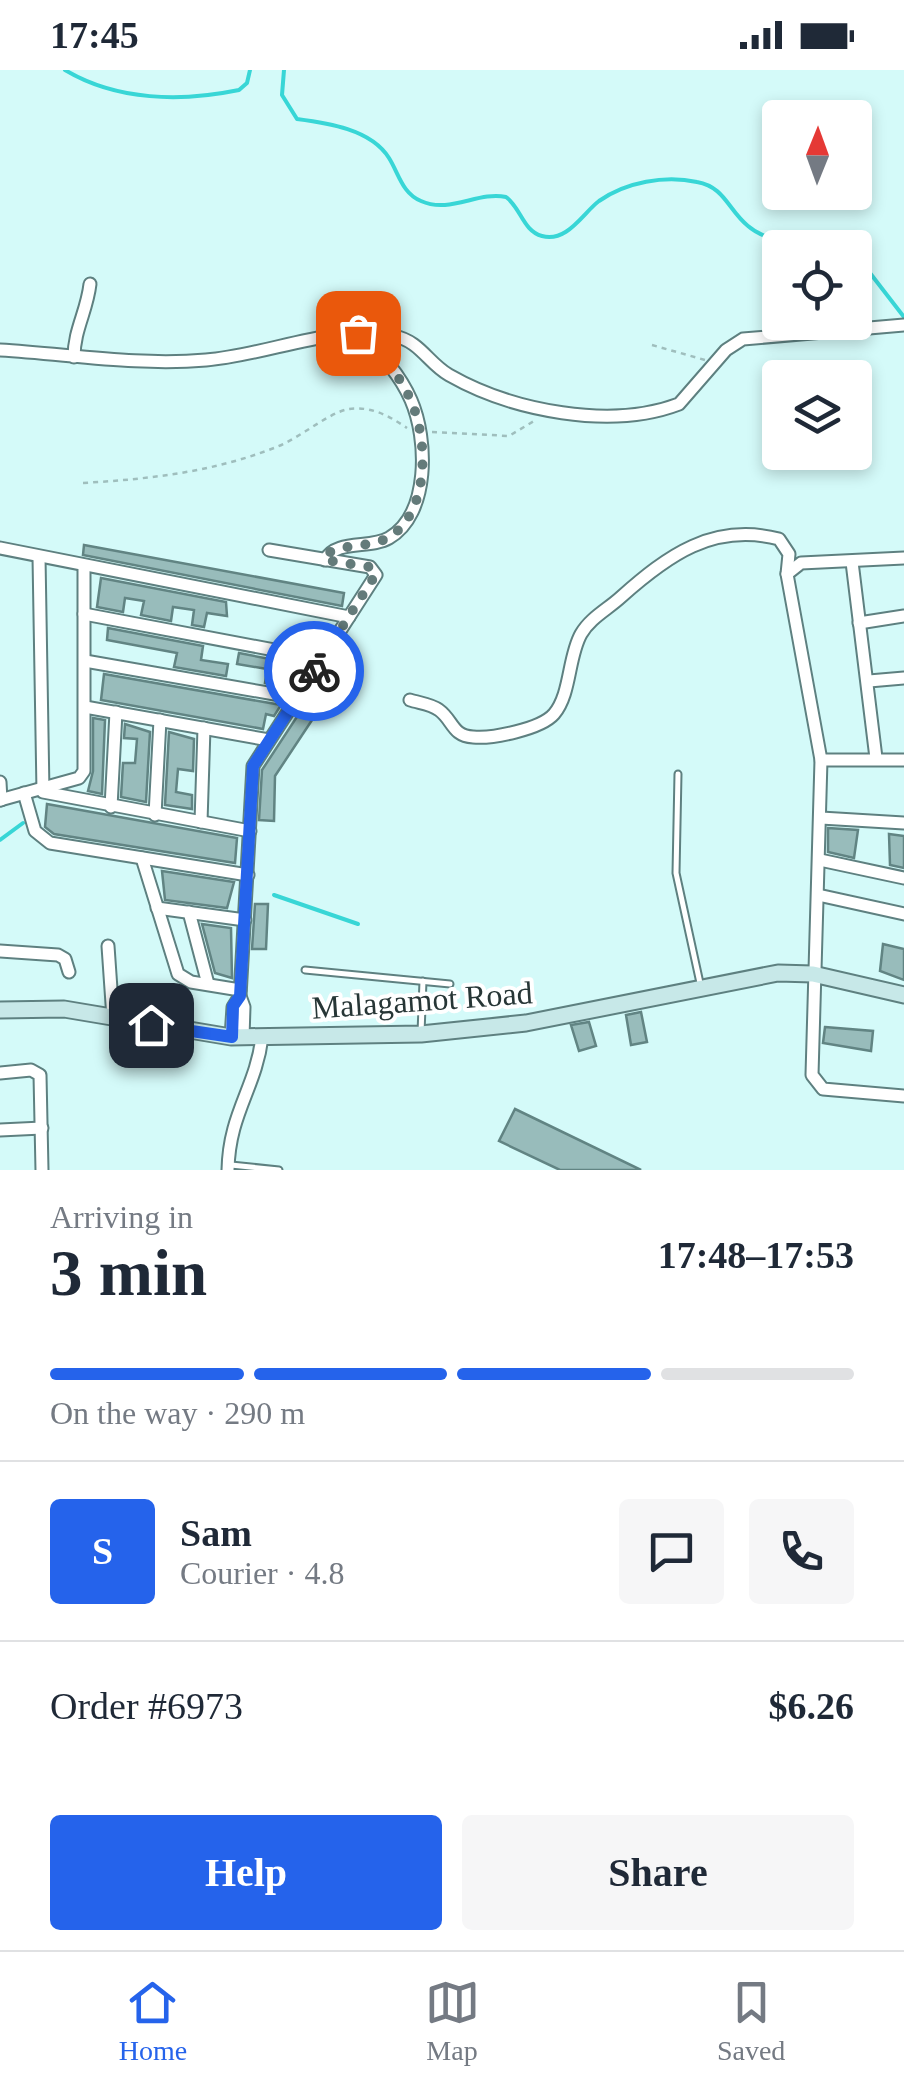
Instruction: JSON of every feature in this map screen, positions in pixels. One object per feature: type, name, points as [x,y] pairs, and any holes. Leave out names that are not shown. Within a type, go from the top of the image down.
[{"type":"street","points":[[74,357],[74,331],[86,308],[90,284]]},
{"type":"street","points":[[0,350],[74,357],[209,360],[358,333],[406,339],[452,376],[542,408],[620,414],[669,408],[687,398],[734,342],[904,325]]},
{"type":"street","points":[[325,560],[334,550],[381,542],[405,523],[418,498],[419,436],[409,396],[358,333]]},
{"type":"street","points":[[410,700],[440,710],[453,729],[466,736],[484,736],[546,720],[559,706],[572,653],[587,624],[687,546],[726,536],[778,539],[790,554],[788,574],[821,760],[811,1064],[816,1084],[823,1089],[904,1096]]},
{"type":"street","points":[[0,548],[349,617]]},
{"type":"street","points":[[237,1037],[244,1007],[240,993],[253,766],[376,572],[269,550]]},
{"type":"street","points":[[39,557],[42,788],[52,797],[250,831]]},
{"type":"street","points":[[788,574],[801,564],[904,558]]},
{"type":"street","points":[[852,562],[870,681],[876,758]]},
{"type":"street","points":[[0,782],[0,800],[82,775],[84,567]]},
{"type":"street","points":[[84,614],[322,659]]},
{"type":"street","points":[[859,623],[904,616]]},
{"type":"street","points":[[84,660],[297,698]]},
{"type":"street","points":[[870,681],[904,678]]},
{"type":"street","points":[[85,706],[270,740]]},
{"type":"street","points":[[111,807],[116,712]]},
{"type":"street","points":[[155,814],[160,720]]},
{"type":"street","points":[[201,822],[204,728]]},
{"type":"street","points":[[821,760],[904,760]]},
{"type":"street","points":[[24,794],[34,831],[43,840],[248,875]]},
{"type":"street","points":[[820,818],[904,823]]},
{"type":"street","points":[[142,858],[178,974],[240,993]]},
{"type":"street","points":[[820,860],[904,878]]},
{"type":"street","points":[[818,895],[904,914]]},
{"type":"street","points":[[157,908],[246,920]]},
{"type":"street","points":[[189,912],[208,984]]},
{"type":"street","points":[[108,946],[113,1018]]},
{"type":"street","points":[[0,952],[58,955],[65,959],[69,972]]},
{"type":"street","name":"Malagamot Road","points":[[0,1010],[64,1009],[262,1038],[421,1034],[526,1023],[778,973],[812,974],[904,995]]},
{"type":"street","points":[[228,1167],[231,1127],[262,1038]]},
{"type":"street","points":[[0,1073],[39,1072],[42,1170]]},
{"type":"street","points":[[0,1130],[42,1128]]},
{"type":"lane","points":[[678,774],[676,874],[700,986]]},
{"type":"lane","points":[[305,970],[450,984]]},
{"type":"lane","points":[[421,1034],[423,981]]},
{"type":"lane","points":[[228,1167],[279,1170]]},
{"type":"path","points":[[652,345],[716,362]]},
{"type":"path","points":[[84,483],[151,479],[221,466],[296,440],[340,410],[375,410],[419,436],[444,431],[509,436],[529,426],[542,408]]},
{"type":"building","points":[[84,545],[344,593],[342,606],[83,555]]},
{"type":"building","points":[[101,578],[226,602],[227,616],[207,613],[204,627],[192,625],[194,610],[173,607],[171,621],[141,615],[144,601],[125,598],[123,612],[97,607]]},
{"type":"building","points":[[108,628],[203,646],[201,660],[228,664],[226,676],[174,667],[177,653],[107,640]]},
{"type":"building","points":[[239,653],[301,665],[299,675],[280,673],[278,685],[265,683],[267,669],[237,664]]},
{"type":"building","points":[[104,674],[281,705],[274,716],[266,714],[263,729],[101,700]]},
{"type":"building","points":[[306,703],[318,711],[275,776],[274,821],[259,820],[262,770]]},
{"type":"building","points":[[93,718],[105,720],[102,794],[88,791],[93,771]]},
{"type":"building","points":[[125,724],[150,732],[146,802],[121,797],[123,763],[135,763],[137,739],[124,738]]},
{"type":"building","points":[[169,732],[194,739],[193,771],[178,769],[176,792],[192,795],[192,809],[165,805]]},
{"type":"building","points":[[47,804],[237,838],[235,863],[54,834],[45,827]]},
{"type":"building","points":[[828,828],[858,830],[854,858],[828,852]]},
{"type":"building","points":[[889,834],[904,836],[904,868],[890,865]]},
{"type":"building","points":[[162,871],[234,882],[227,908],[165,900]]},
{"type":"building","points":[[255,904],[268,904],[266,949],[252,949]]},
{"type":"building","points":[[202,924],[231,928],[232,978],[215,973]]},
{"type":"building","points":[[883,944],[904,949],[904,980],[880,971]]},
{"type":"building","points":[[641,1012],[647,1042],[631,1045],[626,1015]]},
{"type":"building","points":[[589,1022],[596,1046],[579,1051],[571,1025]]},
{"type":"building","points":[[825,1027],[873,1031],[871,1051],[823,1043]]},
{"type":"building","points":[[515,1109],[641,1170],[560,1170],[499,1141]]},
{"type":"waterway","points":[[65,70],[106,88],[172,97],[239,90],[247,83],[250,70]]},
{"type":"waterway","points":[[284,70],[282,95],[297,119],[348,129],[371,140],[389,158],[405,188],[421,201],[443,205],[506,197],[530,229],[551,237],[567,231],[599,201],[621,189],[646,182],[685,180],[714,189],[741,220],[762,234]]},
{"type":"waterway","points":[[872,276],[904,317]]},
{"type":"waterway","points":[[0,840],[23,823]]},
{"type":"waterway","points":[[274,895],[358,924]]},
{"type":"way so far","points":[[314,671],[376,574],[370,567],[325,560],[328,553],[393,536],[418,498],[422,460],[416,412],[399,380],[358,333]]},
{"type":"route","points":[[151,1025],[232,1037],[233,1006],[240,996],[246,920],[253,766],[314,671]]}]
